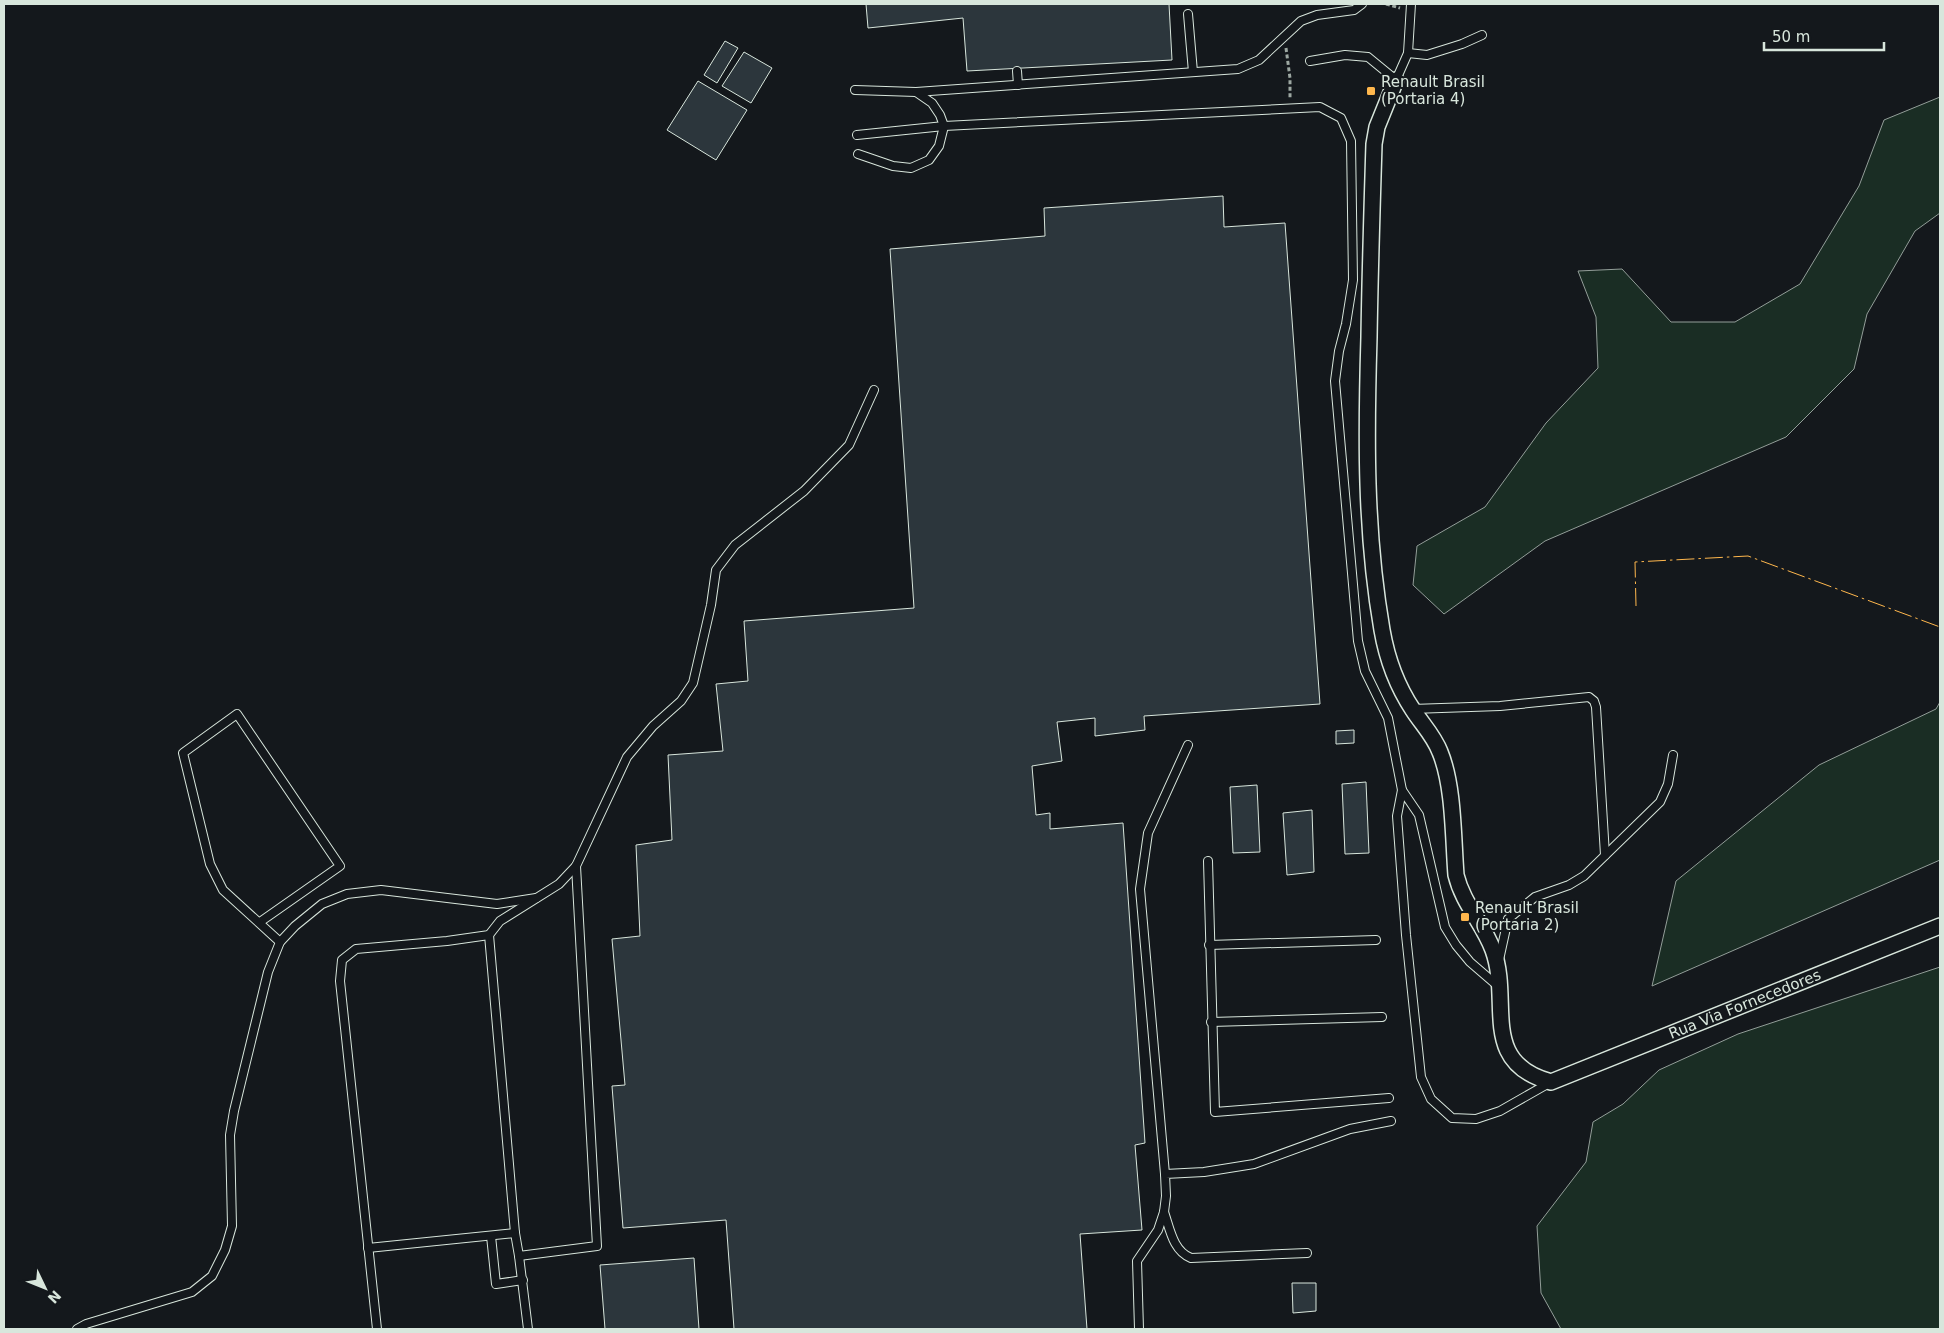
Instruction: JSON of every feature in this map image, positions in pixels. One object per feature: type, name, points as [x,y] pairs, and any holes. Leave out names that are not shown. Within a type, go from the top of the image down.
[{"type":"street","points":[[1396,80],[1377,127],[1374,144],[1366,470],[1371,540],[1386,654],[1393,673],[1412,709],[1440,750],[1448,784],[1456,875],[1467,905],[1484,932],[1498,965],[1504,1039],[1510,1056],[1521,1070],[1535,1078],[1550,1082]]},
{"type":"street","name":"Rua Via Fornecedores","points":[[1550,1082],[1940,926]]},
{"type":"lane","points":[[855,90],[916,92],[1238,69],[1258,60],[1301,21],[1317,15],[1354,10],[1362,4]]},
{"type":"lane","points":[[1310,61],[1345,55],[1368,57],[1396,80],[1408,53],[1411,4]]},
{"type":"lane","points":[[1188,14],[1193,72]]},
{"type":"lane","points":[[1408,53],[1427,55],[1462,44],[1482,35]]},
{"type":"lane","points":[[1017,71],[1018,85]]},
{"type":"lane","points":[[858,154],[893,166],[911,168],[929,160],[939,146],[944,126],[940,115],[932,103],[916,92]]},
{"type":"lane","points":[[857,134],[944,126],[1320,107],[1341,118],[1351,141],[1353,280],[1335,381],[1358,641],[1365,671],[1388,718],[1402,790],[1398,816],[1406,935],[1421,1077],[1431,1100],[1452,1118],[1476,1119],[1500,1111],[1550,1082]]},
{"type":"lane","points":[[528,1329],[515,1233],[489,935],[500,921],[559,884],[576,866],[628,757],[653,726],[681,701],[693,683],[716,570],[735,545],[804,491],[849,445],[874,390]]},
{"type":"lane","points":[[1412,709],[1500,706],[1589,697],[1594,701],[1596,707],[1605,855]]},
{"type":"lane","points":[[260,922],[340,866],[237,714],[183,753],[210,864],[223,890],[280,942]]},
{"type":"lane","points":[[1139,1329],[1138,1261],[1158,1230],[1164,1212],[1166,1196],[1166,1174],[1140,889],[1148,833],[1188,745]]},
{"type":"lane","points":[[1498,965],[1508,919],[1525,903],[1569,885],[1584,876],[1660,802],[1668,784],[1673,755]]},
{"type":"lane","points":[[1402,790],[1419,815],[1445,927],[1470,962],[1500,987]]},
{"type":"lane","points":[[1208,861],[1215,1112],[1389,1098]]},
{"type":"lane","points":[[519,1256],[597,1246],[576,866]]},
{"type":"lane","points":[[77,1329],[86,1324],[192,1292],[212,1276],[225,1250],[232,1226],[230,1135],[234,1111],[268,972],[280,942],[295,926],[322,904],[347,894],[381,890],[497,904],[540,897]]},
{"type":"lane","points":[[377,1329],[340,980],[342,960],[356,949],[489,935]]},
{"type":"lane","points":[[1209,946],[1376,940]]},
{"type":"lane","points":[[1212,1022],[1382,1018]]},
{"type":"lane","points":[[1166,1174],[1204,1172],[1254,1164],[1298,1150],[1350,1129],[1391,1121]]},
{"type":"lane","points":[[1164,1212],[1176,1246],[1183,1255],[1191,1258],[1307,1253]]},
{"type":"lane","points":[[368,1248],[515,1233]]},
{"type":"lane","points":[[491,1236],[496,1284],[522,1280]]},
{"type":"path","points":[[1282,38],[1287,50],[1290,78],[1290,109]]},
{"type":"green space","points":[[1940,97],[1940,213],[1915,231],[1867,314],[1854,369],[1786,437],[1545,541],[1444,614],[1413,585],[1417,546],[1485,507],[1546,423],[1598,368],[1596,317],[1578,271],[1622,269],[1671,322],[1735,322],[1800,284],[1859,186],[1884,120]]},
{"type":"green space","points":[[1940,702],[1940,860],[1652,986],[1676,881],[1819,765],[1936,709]]},
{"type":"green space","points":[[1940,967],[1940,1329],[1561,1329],[1541,1293],[1537,1226],[1586,1162],[1593,1122],[1623,1104],[1659,1070],[1738,1034]]},
{"type":"building","points":[[866,4],[1169,4],[1172,60],[967,71],[963,18],[868,28]]},
{"type":"building","points":[[725,41],[738,48],[717,83],[704,75]]},
{"type":"building","points":[[744,52],[772,68],[751,103],[722,86]]},
{"type":"building","points":[[698,81],[747,110],[716,160],[667,130]]},
{"type":"building","points":[[1223,196],[1224,227],[1285,223],[1320,704],[1144,716],[1145,730],[1095,736],[1095,718],[1057,722],[1062,761],[1032,766],[1036,815],[1050,813],[1050,829],[1123,823],[1145,1143],[1135,1145],[1142,1230],[1080,1234],[1087,1329],[734,1329],[726,1220],[623,1228],[612,1086],[625,1085],[612,939],[640,936],[636,845],[672,840],[668,755],[723,751],[716,684],[748,681],[744,621],[914,608],[890,249],[1045,236],[1044,208]]},
{"type":"building","points":[[1354,730],[1354,743],[1336,744],[1336,731]]},
{"type":"building","points":[[1366,782],[1369,853],[1345,854],[1342,784]]},
{"type":"building","points":[[1257,785],[1260,852],[1233,853],[1230,787]]},
{"type":"building","points":[[1312,810],[1314,872],[1287,875],[1283,813]]},
{"type":"building","points":[[694,1258],[699,1329],[605,1329],[600,1265]]},
{"type":"building","points":[[1292,1283],[1316,1283],[1316,1311],[1293,1313]]},
{"type":"power","points":[[1636,606],[1635,562],[1748,556],[1940,627]]},
{"type":"place","name":"Renault Brasil (Portaria 4)","points":[[1371,91]]},
{"type":"place","name":"Renault Brasil (Portaria 2)","points":[[1465,917]]}]
